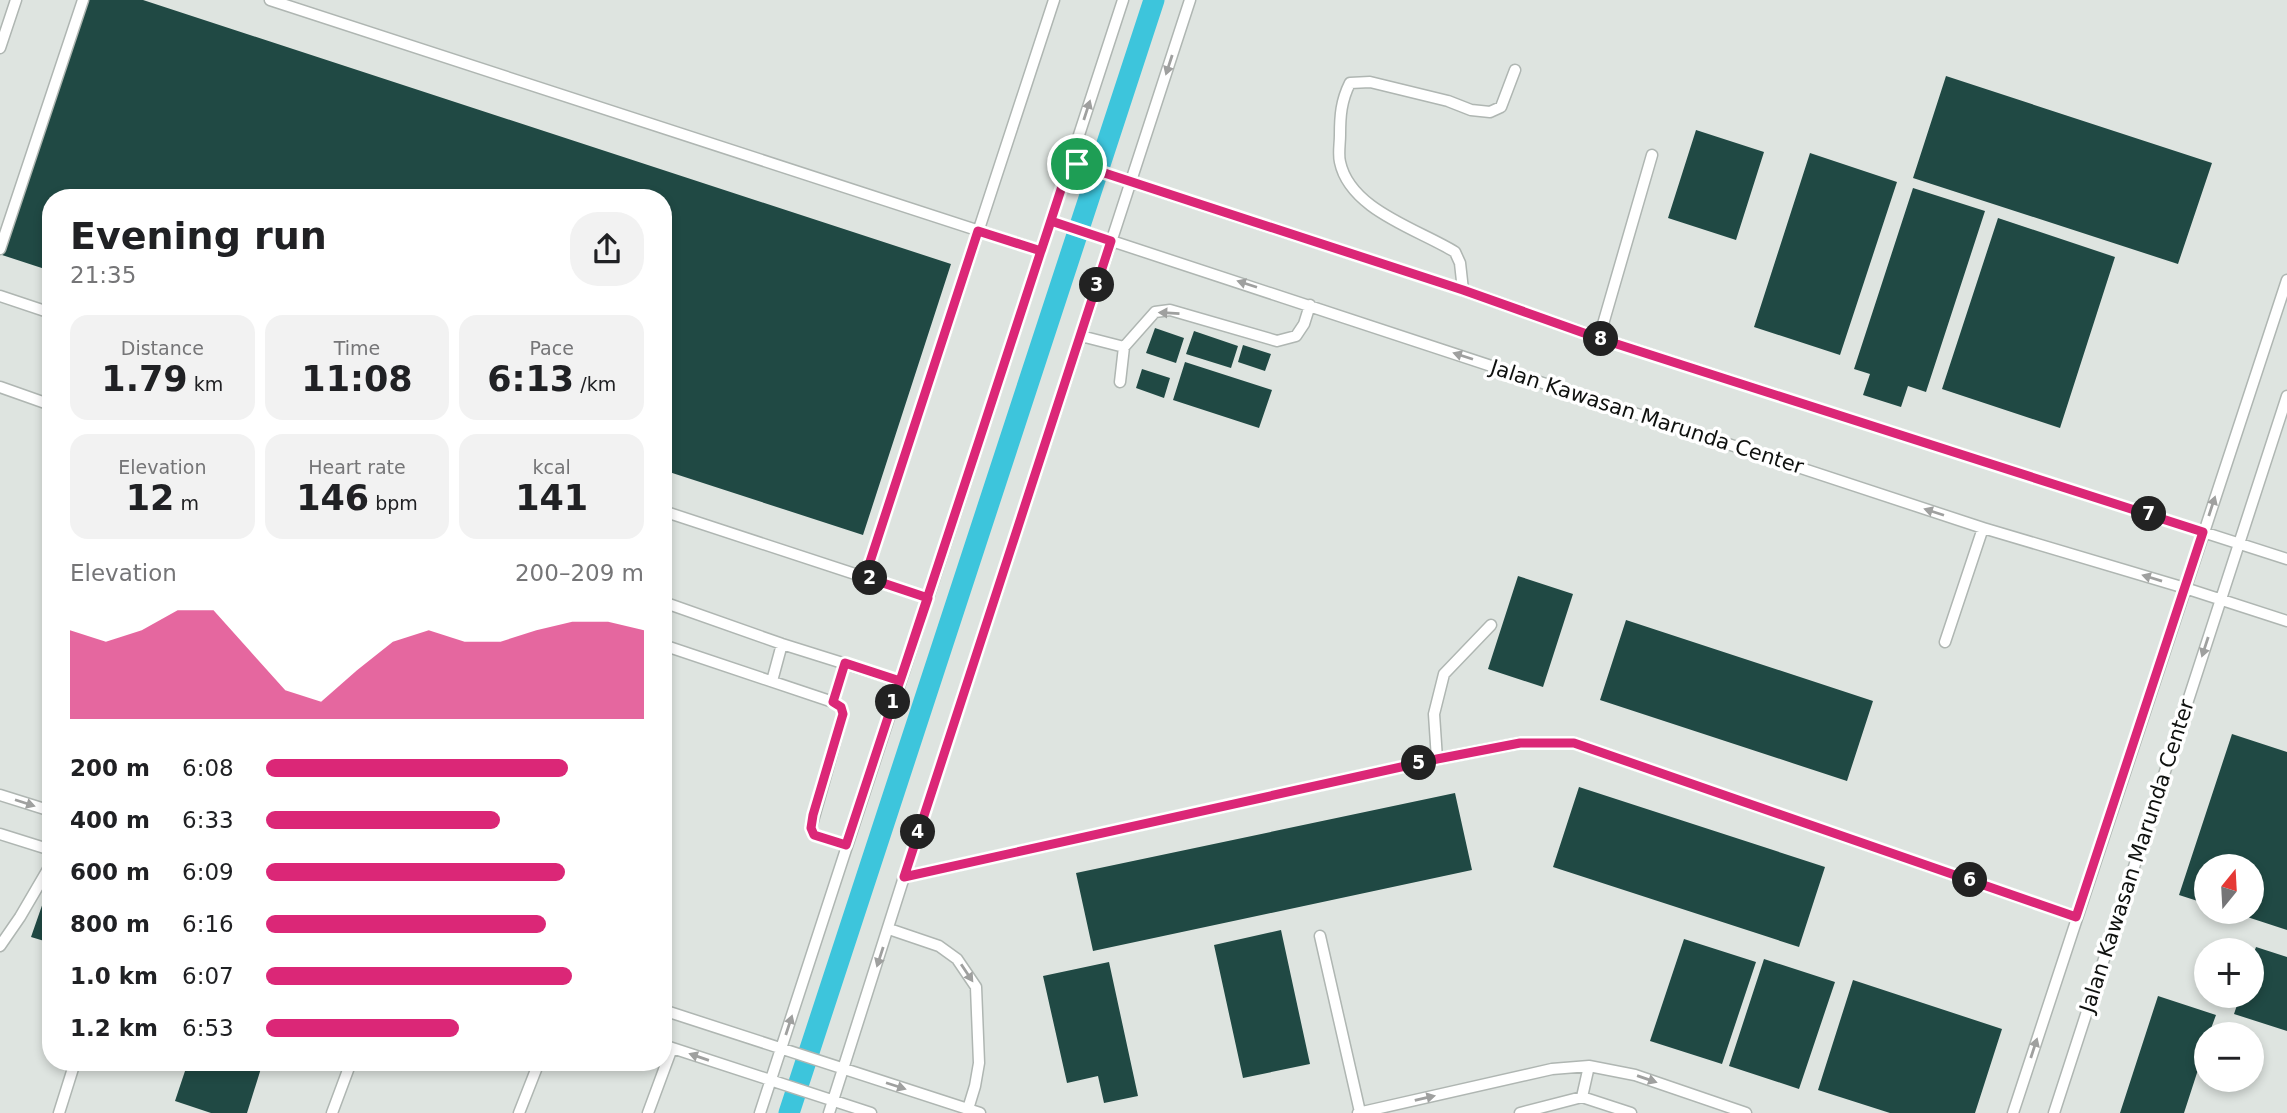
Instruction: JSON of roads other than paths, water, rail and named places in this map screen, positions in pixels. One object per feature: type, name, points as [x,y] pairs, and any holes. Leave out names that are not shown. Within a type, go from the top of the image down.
[{"type":"lane","points":[[0,48],[16,0]]},
{"type":"lane","points":[[0,248],[83,0]]},
{"type":"lane","points":[[270,0],[1041,251]]},
{"type":"lane","points":[[865,577],[1054,0]]},
{"type":"lane","points":[[760,1113],[776,1083],[787,1050],[846,845],[1041,251],[1054,222],[1123,0]]},
{"type":"lane","points":[[829,1113],[829,1099],[844,1069],[1081,335],[1127,181],[1190,0]]},
{"type":"lane","points":[[1463,290],[1460,262],[1455,252],[1394,221],[1359,196],[1345,177],[1339,161],[1340,109],[1350,83],[1370,82],[1490,113],[1501,107],[1515,70]]},
{"type":"lane","points":[[1598,338],[1653,155]]},
{"type":"lane","points":[[1073,163],[1463,290],[1598,338],[2287,559]]},
{"type":"lane","name":"Jalan Kawasan Marunda Center","points":[[1054,222],[1983,528],[2287,621]]},
{"type":"lane","name":"Jalan Kawasan Marunda Center","points":[[2013,1113],[2287,280]]},
{"type":"lane","points":[[0,296],[42,310]]},
{"type":"lane","points":[[1120,382],[1124,347],[1155,312],[1170,310],[1277,341],[1296,336],[1304,324],[1310,305]]},
{"type":"lane","points":[[1081,335],[1124,347]]},
{"type":"lane","points":[[0,387],[42,402]]},
{"type":"lane","name":"Jalan Kawasan Marunda Center","points":[[2054,1113],[2287,396]]},
{"type":"lane","points":[[672,514],[928,598]]},
{"type":"lane","points":[[1945,642],[1983,528]]},
{"type":"lane","points":[[672,605],[782,644],[900,681]]},
{"type":"lane","points":[[1437,759],[1434,714],[1444,674],[1491,625]]},
{"type":"lane","points":[[772,681],[782,644]]},
{"type":"lane","points":[[672,648],[841,707],[843,714],[811,828],[814,835],[846,845]]},
{"type":"lane","points":[[833,702],[845,663]]},
{"type":"lane","name":"Jalan Kawasan Marunda Center","points":[[904,877],[1437,759],[1520,743],[1574,743],[2076,917]]},
{"type":"lane","points":[[0,795],[42,808]]},
{"type":"lane","points":[[0,834],[42,847]]},
{"type":"lane","points":[[0,946],[42,879]]},
{"type":"lane","points":[[889,929],[939,946],[957,959],[976,987],[979,1063],[968,1109]]},
{"type":"lane","points":[[1320,936],[1359,1113],[1552,1069],[1590,1066],[1635,1075],[1746,1113]]},
{"type":"lane","points":[[672,1013],[979,1113]]},
{"type":"lane","points":[[672,1047],[871,1113]]},
{"type":"lane","points":[[1582,1097],[1590,1066]]},
{"type":"lane","points":[[59,1113],[72,1071]]},
{"type":"lane","points":[[332,1113],[348,1071]]},
{"type":"lane","points":[[519,1113],[535,1071]]},
{"type":"lane","points":[[648,1113],[661,1071]]},
{"type":"lane","points":[[1520,1113],[1582,1097],[1631,1113]]},
{"type":"waterway","points":[[789,1113],[1154,0]]}]
